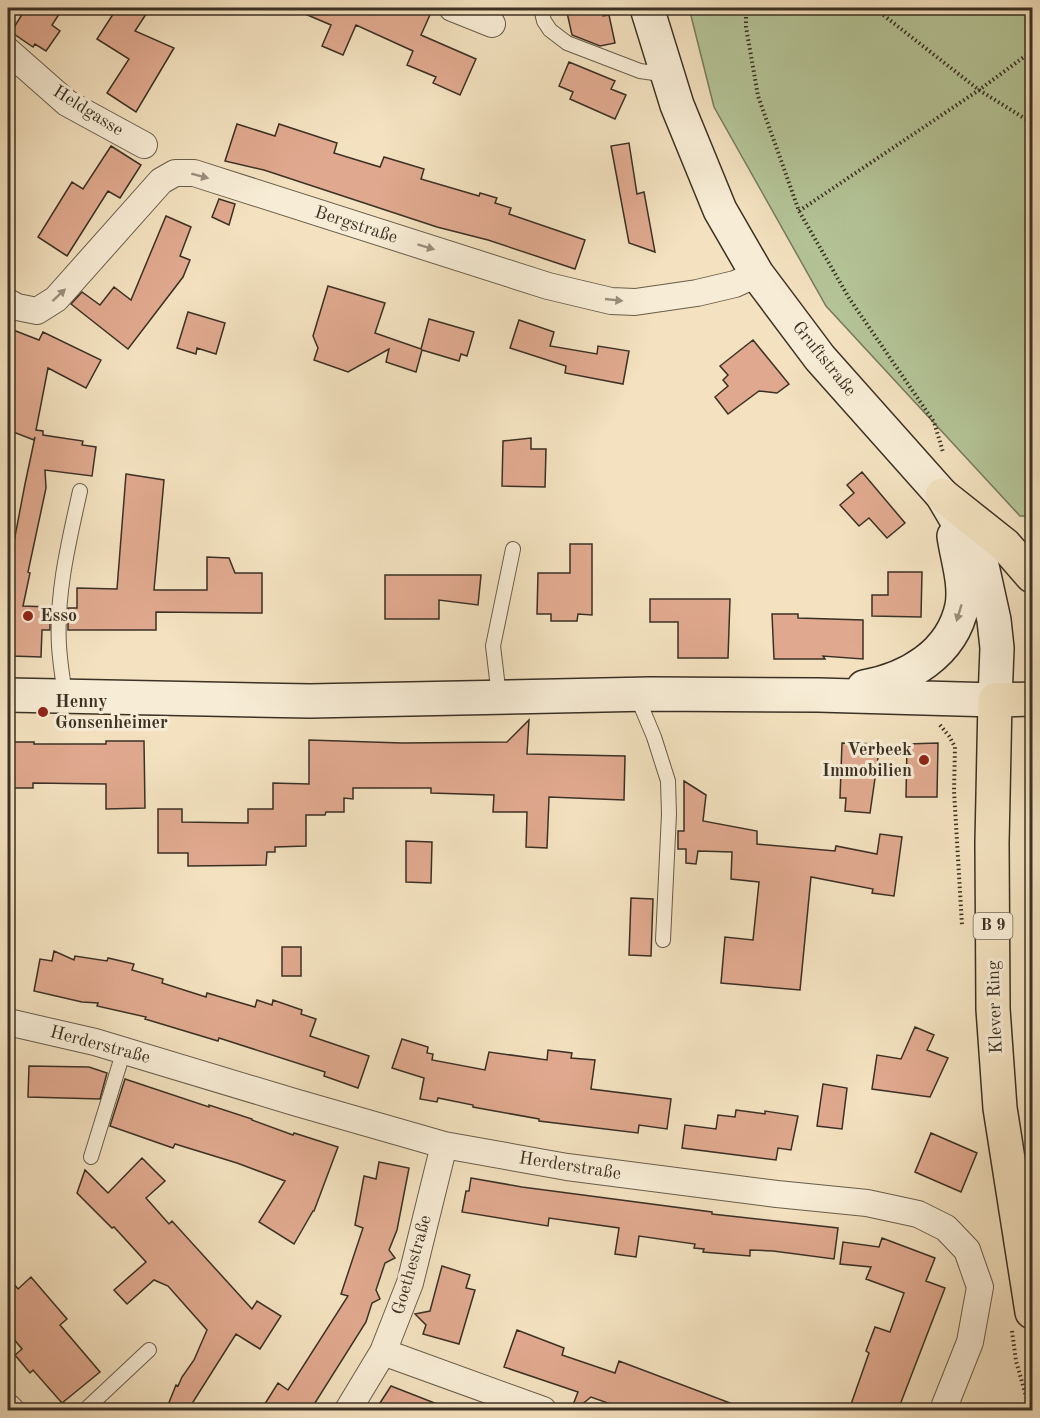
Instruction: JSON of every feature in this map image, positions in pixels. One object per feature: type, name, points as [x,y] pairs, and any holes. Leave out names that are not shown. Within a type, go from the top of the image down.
[{"type":"main road","name":"Gruftstraße","points":[[647,8],[676,105],[720,210],[757,274],[820,358],[945,501],[981,561],[994,620],[997,648],[994,700]]},
{"type":"main road","points":[[945,501],[1005,545],[1032,576]]},
{"type":"main road","points":[[818,695],[878,685],[902,676],[921,667],[945,643],[962,606],[962,593],[945,501]]},
{"type":"main road","points":[[8,695],[310,701],[636,694],[1032,699]]},
{"type":"main road","name":"Klever Ring","points":[[994,700],[993,1009],[1000,1108],[1032,1312]]},
{"type":"street","points":[[452,8],[492,24]]},
{"type":"street","name":"Heldgasse","points":[[8,51],[68,103],[144,145]]},
{"type":"street","name":"Bergstraße","points":[[8,302],[37,311],[56,299],[142,199],[161,181],[175,173],[194,173],[548,286],[612,301],[635,302],[697,293],[735,284],[757,274]]},
{"type":"street","name":"Herderstraße","points":[[8,1022],[95,1042],[444,1145],[578,1168],[867,1203],[918,1214],[946,1228],[967,1250],[980,1287],[970,1342],[943,1410]]},
{"type":"street","name":"Goethestraße","points":[[348,1410],[383,1352],[410,1283],[444,1145]]},
{"type":"street","points":[[383,1352],[543,1410]]},
{"type":"street","points":[[8,1407],[11,1410]]},
{"type":"lane","points":[[541,8],[544,21],[550,30],[567,44],[640,71],[668,75]]},
{"type":"lane","points":[[65,696],[59,645],[60,601],[65,557],[80,490]]},
{"type":"lane","points":[[499,696],[493,646],[513,549]]},
{"type":"lane","points":[[636,694],[657,744],[668,781],[669,814],[663,940]]},
{"type":"lane","points":[[91,1156],[123,1050]]},
{"type":"lane","points":[[85,1410],[149,1350]]},
{"type":"path","points":[[746,8],[746,27],[758,96],[799,211],[849,298],[934,422],[943,452],[935,444]]},
{"type":"path","points":[[878,8],[882,14],[979,90],[1032,123]]},
{"type":"path","points":[[799,211],[979,90],[1032,51]]},
{"type":"path","points":[[940,720],[940,727],[950,736],[955,747],[956,838]]},
{"type":"path","points":[[1032,782],[1032,812]]},
{"type":"green space","points":[[689,8],[1032,8],[1032,516],[1020,516],[826,306],[714,107]]},
{"type":"building","points":[[26,8],[63,8],[52,25],[60,31],[46,51],[35,44],[33,47],[11,32]]},
{"type":"building","points":[[117,8],[150,8],[135,31],[174,48],[136,112],[107,93],[129,59],[97,39]]},
{"type":"building","points":[[291,8],[433,8],[421,35],[476,59],[460,95],[433,83],[436,77],[407,65],[413,51],[356,25],[343,55],[322,46],[331,25]]},
{"type":"building","points":[[566,8],[601,8],[603,16],[609,15],[615,43],[600,46],[572,35]]},
{"type":"building","points":[[569,62],[615,81],[611,89],[626,95],[615,119],[570,99],[573,92],[559,86]]},
{"type":"building","points":[[237,124],[275,136],[279,124],[337,143],[334,153],[380,167],[384,157],[424,169],[421,179],[479,196],[480,193],[497,198],[495,203],[511,208],[509,214],[585,240],[575,269],[488,240],[437,227],[264,170],[225,161]]},
{"type":"building","points":[[629,143],[637,194],[644,192],[655,252],[629,243],[611,146]]},
{"type":"building","points":[[111,146],[141,165],[120,198],[108,191],[67,256],[38,237],[72,182],[83,189]]},
{"type":"building","points":[[219,199],[235,204],[229,225],[212,217]]},
{"type":"building","points":[[166,216],[191,227],[180,256],[190,260],[183,277],[128,349],[71,304],[82,292],[100,305],[114,287],[131,300]]},
{"type":"building","points":[[328,286],[385,303],[375,333],[421,349],[429,319],[474,332],[467,356],[461,354],[459,361],[422,350],[416,372],[386,362],[389,349],[348,372],[314,360],[318,348],[313,336]]},
{"type":"building","points":[[188,312],[225,323],[216,354],[197,348],[196,354],[177,348]]},
{"type":"building","points":[[519,320],[554,332],[550,346],[597,354],[598,346],[629,351],[623,384],[565,373],[566,366],[510,348]]},
{"type":"building","points":[[8,328],[39,340],[43,332],[101,360],[86,388],[48,368],[36,430],[43,431],[43,435],[83,441],[82,445],[96,447],[92,476],[45,470],[46,488],[23,606],[50,607],[50,630],[42,630],[41,657],[12,656],[12,640],[8,639],[8,573],[35,437],[34,440],[8,430]]},
{"type":"building","points":[[753,340],[789,384],[777,393],[759,391],[728,414],[715,397],[728,386],[723,380],[728,375],[720,366]]},
{"type":"building","points":[[531,438],[531,449],[546,449],[545,487],[502,486],[503,441]]},
{"type":"building","points":[[862,472],[905,523],[887,538],[869,518],[859,526],[840,505],[854,493],[847,485]]},
{"type":"building","points":[[126,474],[164,480],[154,590],[207,590],[207,557],[229,558],[235,573],[262,573],[262,613],[156,612],[156,630],[68,630],[68,608],[77,608],[77,588],[117,589]]},
{"type":"building","points":[[570,544],[592,544],[592,615],[578,614],[577,621],[551,621],[551,614],[537,614],[538,573],[570,573]]},
{"type":"building","points":[[888,572],[922,572],[921,617],[872,616],[872,595],[888,595]]},
{"type":"building","points":[[385,575],[481,575],[478,605],[439,600],[439,619],[385,619]]},
{"type":"building","points":[[650,599],[730,599],[728,658],[678,658],[678,622],[650,622]]},
{"type":"building","points":[[772,614],[798,614],[798,618],[863,620],[863,659],[823,656],[825,659],[774,659]]},
{"type":"building","points":[[529,720],[527,754],[625,756],[624,800],[549,797],[547,848],[526,847],[527,812],[493,812],[494,795],[431,793],[431,788],[353,788],[353,799],[344,798],[344,812],[306,815],[306,846],[275,847],[275,852],[267,852],[266,865],[188,866],[188,853],[158,853],[158,809],[182,809],[182,822],[248,823],[248,809],[273,809],[273,783],[309,784],[309,740],[402,743],[507,742]]},
{"type":"building","points":[[106,741],[144,741],[145,808],[106,809],[106,784],[33,783],[33,788],[8,788],[8,742],[106,744]]},
{"type":"building","points":[[842,743],[880,744],[870,813],[845,811],[846,798],[840,798]]},
{"type":"building","points":[[938,743],[937,797],[906,797],[907,744]]},
{"type":"building","points":[[684,781],[706,795],[703,821],[757,831],[757,844],[835,851],[836,846],[877,854],[880,834],[902,837],[894,896],[872,893],[873,889],[811,877],[800,990],[721,983],[725,937],[753,940],[759,882],[731,879],[732,852],[698,851],[696,864],[686,863],[686,849],[678,849],[678,831],[684,831]]},
{"type":"building","points":[[406,841],[432,842],[431,883],[406,882]]},
{"type":"building","points":[[631,898],[653,899],[651,956],[629,955]]},
{"type":"building","points":[[282,947],[301,947],[301,976],[282,976]]},
{"type":"building","points":[[54,951],[74,960],[75,956],[107,961],[108,958],[134,964],[132,970],[163,979],[162,983],[206,997],[207,993],[255,1007],[257,1000],[272,1005],[273,1000],[302,1010],[301,1014],[316,1019],[310,1036],[369,1056],[358,1088],[324,1076],[325,1072],[219,1038],[218,1041],[145,1019],[146,1017],[97,1006],[98,1003],[82,1002],[34,991],[40,959],[52,961]]},
{"type":"building","points":[[915,1027],[934,1035],[927,1050],[948,1058],[930,1097],[872,1089],[877,1055],[901,1059]]},
{"type":"building","points":[[402,1039],[428,1047],[427,1053],[433,1054],[432,1060],[485,1070],[489,1052],[547,1060],[548,1050],[572,1053],[571,1058],[595,1060],[591,1089],[671,1099],[667,1129],[639,1125],[638,1133],[539,1121],[539,1119],[438,1098],[437,1102],[420,1099],[424,1078],[392,1068]]},
{"type":"building","points":[[29,1066],[89,1067],[107,1073],[100,1099],[28,1097]]},
{"type":"building","points":[[125,1079],[252,1119],[293,1135],[294,1133],[338,1147],[314,1211],[294,1244],[259,1222],[285,1181],[237,1163],[175,1144],[173,1148],[110,1126]]},
{"type":"building","points":[[823,1084],[847,1088],[842,1129],[817,1126]]},
{"type":"building","points":[[736,1110],[798,1116],[791,1150],[778,1148],[776,1160],[682,1148],[685,1125],[716,1129],[718,1115],[735,1117]]},
{"type":"building","points":[[931,1133],[977,1153],[961,1192],[915,1172]]},
{"type":"building","points":[[142,1158],[165,1181],[146,1198],[169,1224],[172,1221],[252,1309],[257,1301],[281,1316],[260,1349],[236,1334],[188,1410],[166,1410],[176,1385],[178,1386],[194,1360],[207,1330],[168,1286],[154,1280],[127,1304],[114,1290],[146,1262],[114,1227],[112,1228],[77,1193],[85,1170],[108,1193]]},
{"type":"building","points":[[379,1162],[409,1168],[397,1230],[389,1250],[395,1258],[385,1263],[376,1290],[380,1299],[372,1303],[366,1322],[313,1406],[319,1410],[261,1410],[278,1383],[288,1390],[348,1296],[341,1294],[363,1228],[355,1225],[364,1176],[376,1179]]},
{"type":"building","points":[[471,1178],[712,1212],[712,1214],[838,1228],[834,1259],[773,1251],[750,1250],[750,1256],[703,1252],[704,1249],[694,1248],[695,1244],[639,1236],[636,1257],[615,1254],[619,1228],[549,1218],[548,1226],[462,1212]]},
{"type":"building","points":[[882,1238],[935,1258],[926,1281],[945,1288],[898,1410],[849,1410],[869,1353],[866,1351],[875,1327],[890,1332],[904,1293],[866,1279],[871,1267],[840,1264],[843,1242],[879,1247]]},
{"type":"building","points":[[442,1266],[470,1275],[466,1288],[475,1290],[459,1344],[423,1334],[426,1325],[415,1314],[430,1311]]},
{"type":"building","points":[[8,1277],[18,1289],[31,1277],[67,1319],[60,1325],[100,1372],[62,1403],[33,1370],[30,1373],[15,1355],[22,1349],[8,1332]]},
{"type":"building","points":[[517,1330],[564,1348],[562,1355],[615,1373],[619,1361],[746,1410],[619,1410],[619,1407],[591,1397],[575,1410],[571,1410],[578,1392],[504,1367]]},
{"type":"building","points":[[391,1386],[450,1410],[397,1410],[380,1403]]},
{"type":"place","name":"Esso","points":[[28,616]]},
{"type":"place","name":"Henny Gonsenheimer","points":[[43,712]]},
{"type":"place","name":"Verbeek Immobilien","points":[[924,760]]}]
